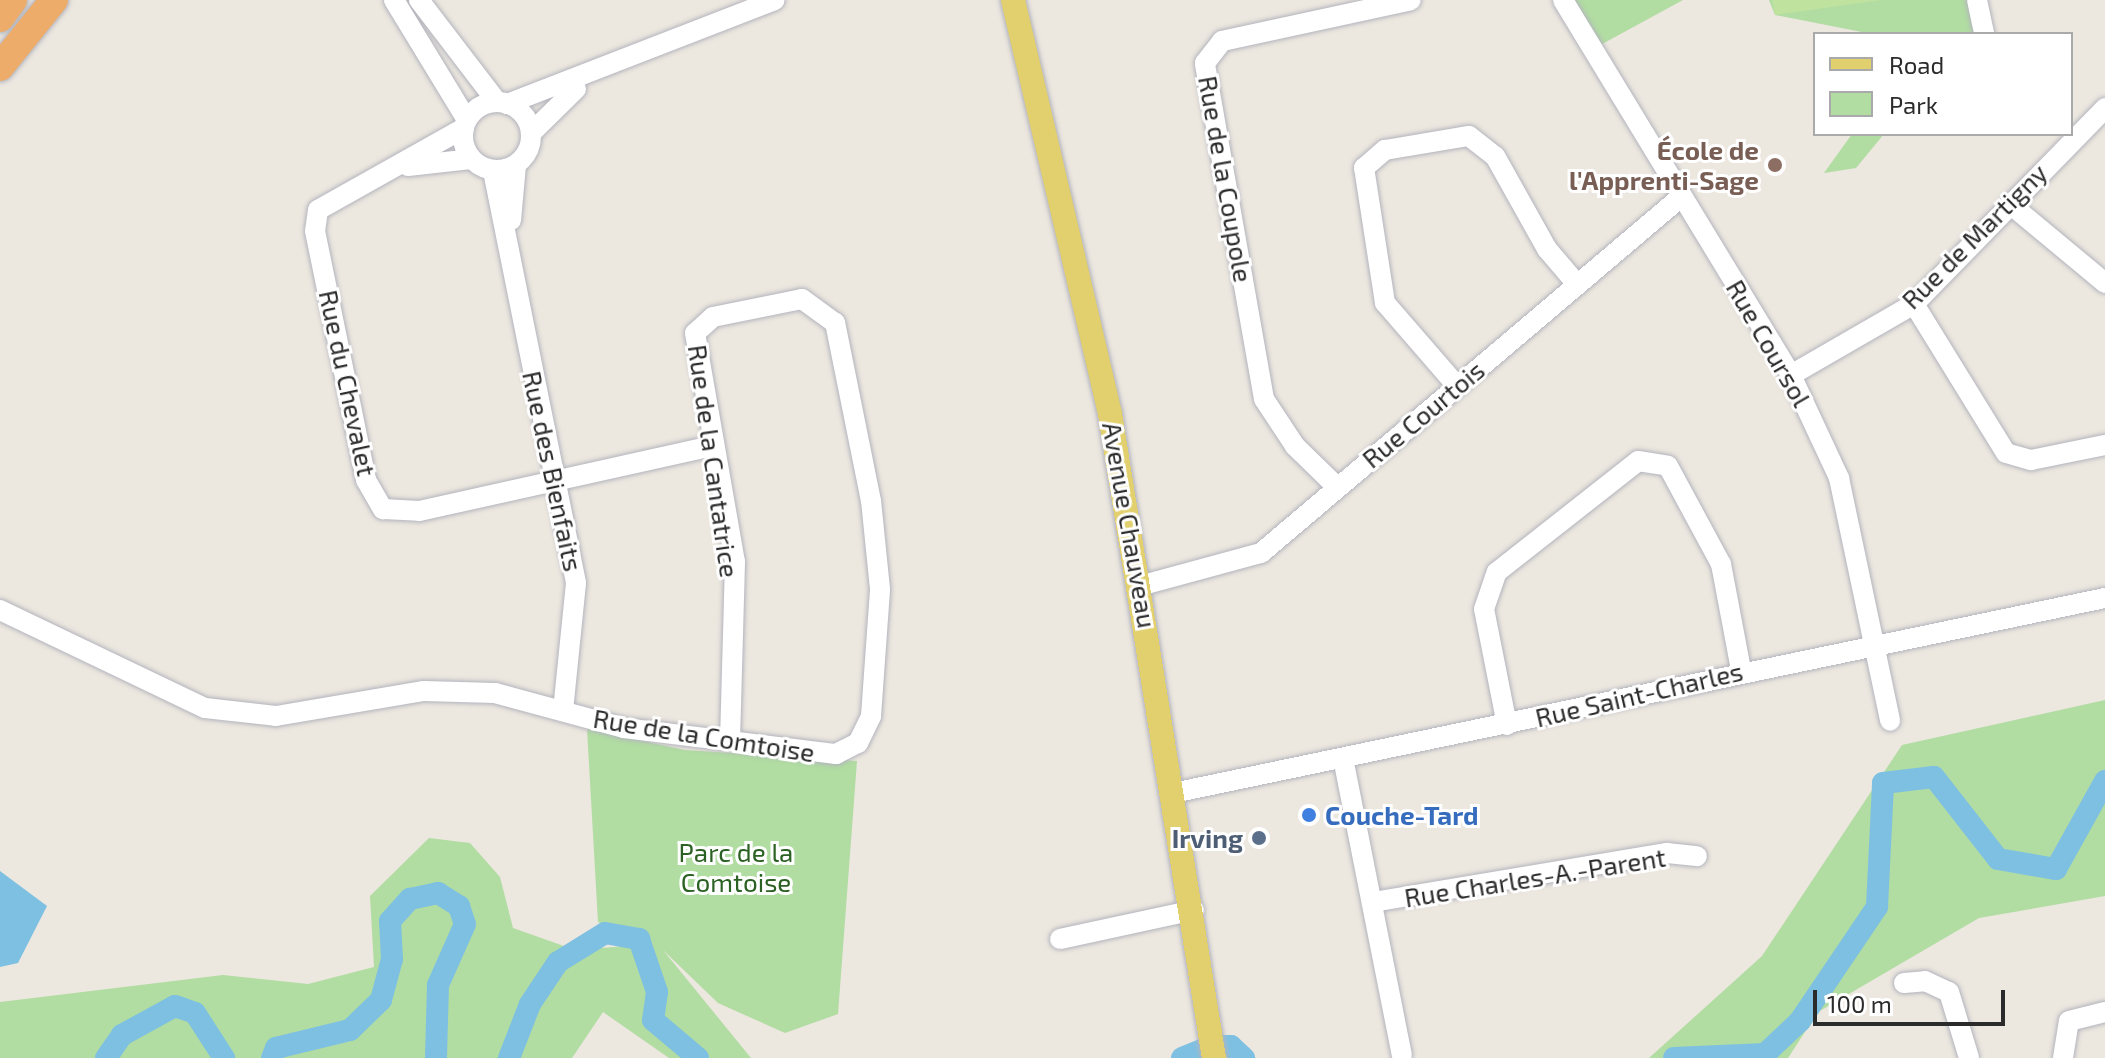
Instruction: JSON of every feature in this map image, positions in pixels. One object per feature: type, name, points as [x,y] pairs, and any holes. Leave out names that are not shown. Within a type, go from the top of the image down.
[{"type":"highway","points":[[0,18],[13,0]]},
{"type":"highway","points":[[0,67],[54,0]]},
{"type":"main road","name":"Avenue Chauveau","points":[[1013,0],[1045,116],[1143,585],[1214,1058]]},
{"type":"main road","points":[[1030,0],[1045,116]]},
{"type":"street","points":[[394,0],[465,124],[471,159],[493,171],[516,165],[531,133],[592,76]]},
{"type":"street","points":[[419,0],[502,103],[531,133]]},
{"type":"street","points":[[465,124],[502,103],[592,76],[775,0]]},
{"type":"street","name":"Rue de la Coupole","points":[[1337,487],[1295,446],[1264,399],[1205,63],[1222,41],[1411,0]]},
{"type":"street","name":"Rue Coursol","points":[[1563,0],[1791,375],[1839,478],[1890,721]]},
{"type":"street","points":[[1977,0],[1984,32]]},
{"type":"street","name":"Rue de Martigny","points":[[2073,131],[2105,108]]},
{"type":"street","name":"Rue du Chevalet","points":[[465,124],[404,166],[339,194],[318,210],[315,231],[366,480],[383,509],[419,511],[711,446]]},
{"type":"street","points":[[1457,386],[1385,303],[1364,168],[1385,150],[1469,136],[1495,156],[1547,249],[1576,283]]},
{"type":"street","name":"Rue de Martigny","points":[[1791,375],[1914,304],[2010,204],[2067,136]]},
{"type":"street","name":"Rue du Chevalet","points":[[404,166],[471,159]]},
{"type":"street","name":"Rue des Bienfaits","points":[[510,232],[516,165]]},
{"type":"street","name":"Rue des Bienfaits","points":[[493,171],[510,232],[520,312],[559,480],[576,583],[563,710]]},
{"type":"street","name":"Rue Courtois","points":[[1143,585],[1261,553],[1681,197]]},
{"type":"street","points":[[2010,204],[2105,283]]},
{"type":"street","name":"Rue de la Cantatrice","points":[[730,741],[735,562],[711,446],[695,333],[713,317],[802,299],[823,308],[835,323],[871,501],[880,589],[871,716],[858,743]]},
{"type":"street","points":[[1914,304],[2006,453],[2031,460],[2105,445]]},
{"type":"street","points":[[1507,725],[1484,609],[1497,572],[1638,461],[1668,466],[1721,564],[1741,670]]},
{"type":"street","name":"Rue Saint-Charles","points":[[1173,793],[1507,725],[1741,670],[2105,598]]},
{"type":"street","name":"Rue de la Comtoise","points":[[0,610],[205,708],[276,716],[424,691],[495,693],[624,728],[828,754],[858,743]]},
{"type":"street","name":"Rue Charles-A.-Parent","points":[[1343,758],[1402,1055]]},
{"type":"street","name":"Rue Charles-A.-Parent","points":[[1373,902],[1667,853],[1697,856]]},
{"type":"street","points":[[1060,939],[1194,910]]},
{"type":"street","points":[[1904,983],[1925,981],[1949,992],[1969,1058]]},
{"type":"street","points":[[2063,1058],[2069,1021],[2105,1012]]},
{"type":"green space","points":[[1563,0],[1683,0],[1593,49]]},
{"type":"green space","points":[[1769,0],[1977,0],[1984,32],[1862,32],[1775,15]]},
{"type":"green space","points":[[1772,0],[1881,0],[1775,15]]},
{"type":"green space","points":[[1851,136],[1882,136],[1856,168],[1824,173]]},
{"type":"green space","points":[[2105,700],[2105,896],[1979,918],[1818,1012],[1788,1058],[1649,1058],[1762,956],[1902,745]]},
{"type":"green space","name":"Parc de la Comtoise","points":[[587,729],[685,750],[857,761],[838,1014],[785,1033],[718,1003],[663,950],[751,1058],[669,1058],[603,1012],[572,1058],[0,1058],[0,1002],[223,975],[308,984],[374,967],[370,896],[429,838],[470,843],[500,877],[513,928],[575,950],[653,944],[598,922]]},
{"type":"water","points":[[0,871],[47,906],[18,963],[0,967]]},
{"type":"waterway","points":[[1674,1058],[1765,1054],[1800,1021],[1877,907],[1883,783],[1934,777],[1998,859],[2056,869],[2105,781]]},
{"type":"waterway","points":[[272,1058],[276,1048],[350,1030],[381,1000],[392,959],[390,921],[410,899],[438,893],[459,906],[465,924],[438,985],[436,1058]]},
{"type":"waterway","points":[[509,1058],[530,1004],[558,962],[605,933],[639,939],[657,992],[653,1020],[698,1058]]},
{"type":"waterway","points":[[106,1058],[122,1035],[175,1006],[195,1013],[224,1058]]},
{"type":"waterway","points":[[1182,1058],[1212,1046],[1231,1046],[1244,1058]]},
{"type":"place","name":"École de l'Apprenti-Sage","points":[[1775,165]]},
{"type":"place","name":"Couche-Tard","points":[[1309,815]]},
{"type":"place","name":"Irving","points":[[1259,838]]}]
